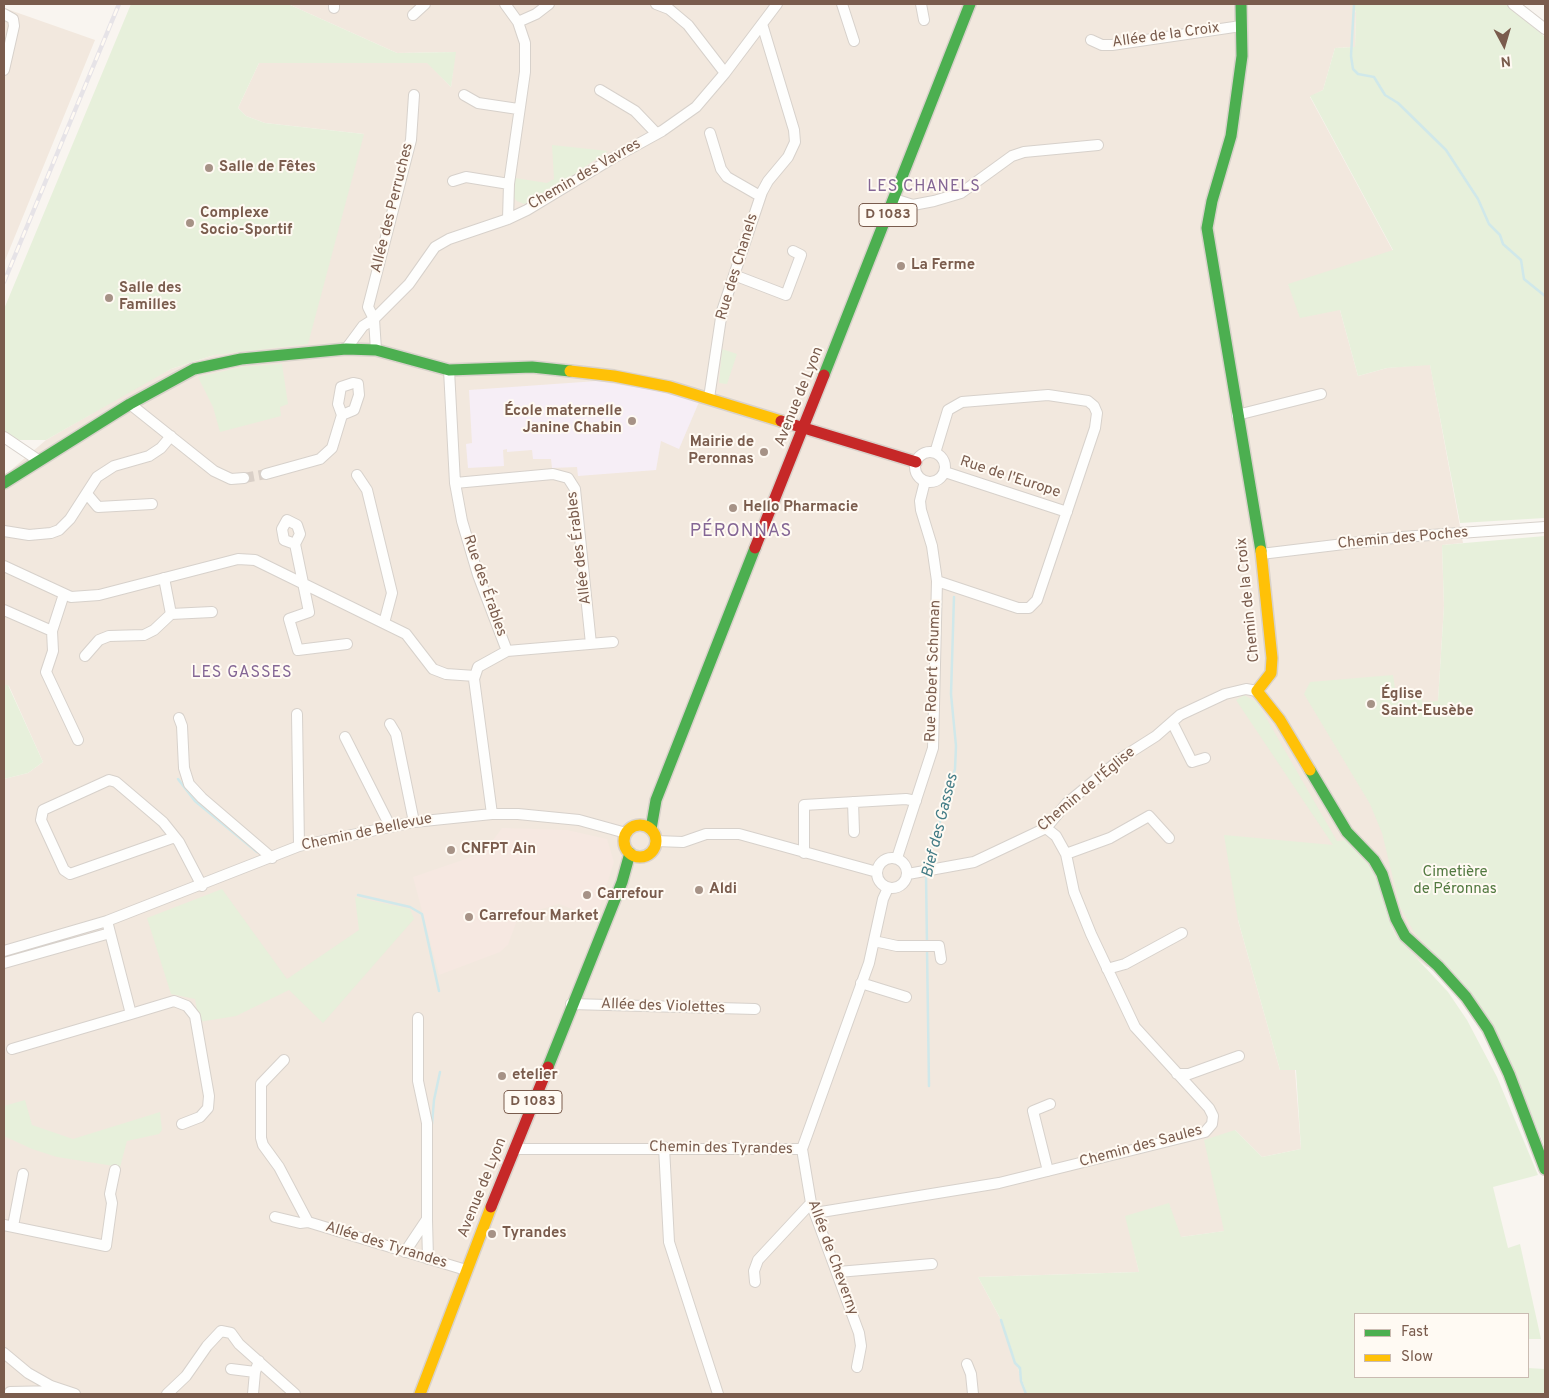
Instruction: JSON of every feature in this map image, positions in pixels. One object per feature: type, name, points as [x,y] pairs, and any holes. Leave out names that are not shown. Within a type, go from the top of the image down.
[{"type":"street","points":[[413,15],[425,4]]},
{"type":"street","points":[[505,4],[518,22],[525,43],[525,72],[518,109],[509,184],[508,218]]},
{"type":"street","points":[[518,22],[536,14],[549,4]]},
{"type":"street","points":[[656,4],[669,9],[688,25],[725,73]]},
{"type":"street","name":"Chemin des Vavres","points":[[346,349],[363,326],[374,319],[409,284],[435,247],[449,239],[508,218],[657,134],[696,107],[725,73],[777,4]]},
{"type":"street","points":[[842,4],[854,41]]},
{"type":"street","points":[[921,4],[924,20]]},
{"type":"street","name":"Avenue de Lyon","points":[[646,827],[647,812],[656,800],[805,427],[970,4]]},
{"type":"street","name":"Chemin de la Croix","points":[[1240,4],[1242,56],[1231,136],[1212,201],[1207,228],[1261,554],[1272,658],[1271,673],[1257,691]]},
{"type":"street","points":[[1513,4],[1545,29]]},
{"type":"street","points":[[4,14],[12,19],[14,26],[4,70]]},
{"type":"street","name":"Rue des Chanels","points":[[709,398],[722,312],[760,196],[768,181],[788,157],[795,142],[794,130],[762,24]]},
{"type":"street","name":"Allée de la Croix","points":[[1091,40],[1102,45],[1112,45],[1241,26]]},
{"type":"street","points":[[600,90],[635,111],[657,134]]},
{"type":"street","name":"Allée des Perruches","points":[[374,319],[368,306],[411,140],[414,95]]},
{"type":"street","points":[[464,95],[478,103],[518,109]]},
{"type":"street","name":"Rue des Chanels","points":[[710,132],[721,170],[727,177],[760,196]]},
{"type":"street","points":[[894,198],[913,205],[934,201],[961,192],[1012,156],[1024,152],[1098,145]]},
{"type":"street","points":[[453,181],[466,178],[509,184]]},
{"type":"street","points":[[734,275],[786,295],[801,255],[793,251]]},
{"type":"street","points":[[374,319],[376,350]]},
{"type":"street","points":[[4,484],[38,460],[130,404],[194,369],[241,359],[346,349],[376,350],[448,370],[532,367],[561,369],[661,385],[916,462]]},
{"type":"street","name":"Rue des Érables","points":[[448,370],[455,483],[469,548],[508,651],[478,666],[475,676]]},
{"type":"street","points":[[1237,415],[1321,394]]},
{"type":"street","points":[[935,453],[948,410],[962,402],[1048,395],[1088,401],[1094,406],[1097,413],[1095,428],[1037,600],[1029,608],[1018,608],[937,581]]},
{"type":"street","points":[[130,404],[214,471],[230,478],[244,478]]},
{"type":"street","points":[[266,474],[320,459],[332,448],[342,415]]},
{"type":"street","points":[[4,531],[29,535],[51,533],[59,530],[70,519],[97,477],[114,466],[149,456],[161,448],[171,436]]},
{"type":"street","points":[[4,437],[38,460]]},
{"type":"street","points":[[926,453],[935,453],[943,458],[944,472],[937,481],[925,481],[917,473],[916,462],[926,453]]},
{"type":"street","name":"Rue de l'Europe","points":[[944,472],[1067,512]]},
{"type":"street","name":"Allée des Érables","points":[[455,483],[553,474],[568,478],[575,489],[591,644]]},
{"type":"street","points":[[357,475],[367,490],[392,593],[384,623]]},
{"type":"street","name":"Rue Robert Schuman","points":[[896,858],[932,748],[937,581],[932,546],[921,510],[920,501],[925,481]]},
{"type":"street","points":[[86,494],[98,507],[152,504]]},
{"type":"street","name":"Chemin des Poches","points":[[1261,554],[1402,537],[1545,528]]},
{"type":"street","points":[[296,544],[309,612],[289,619],[298,650],[348,644]]},
{"type":"street","points":[[4,566],[71,597],[99,596],[238,559],[255,560],[406,634],[433,669],[446,674],[475,676],[492,814]]},
{"type":"street","points":[[164,578],[171,614]]},
{"type":"street","points":[[64,594],[52,631],[53,651],[46,672],[78,740]]},
{"type":"street","points":[[4,610],[52,631]]},
{"type":"street","points":[[85,656],[99,640],[108,636],[144,634],[154,630],[171,614],[212,612]]},
{"type":"street","points":[[508,651],[613,642]]},
{"type":"street","name":"Chemin de l'Église","points":[[908,874],[974,862],[1046,828],[1067,803],[1123,757],[1156,736],[1172,722],[1200,704],[1225,694],[1246,689],[1257,691]]},
{"type":"street","points":[[1257,691],[1280,720],[1347,832],[1374,860],[1382,874],[1396,920],[1405,936],[1438,966],[1466,997],[1488,1029],[1509,1074],[1545,1169]]},
{"type":"street","points":[[297,714],[299,846]]},
{"type":"street","points":[[179,718],[182,726],[184,768],[189,784],[202,798],[272,858]]},
{"type":"street","points":[[1172,722],[1192,762],[1205,758]]},
{"type":"street","points":[[390,724],[396,734],[414,822]]},
{"type":"street","points":[[345,737],[390,826]]},
{"type":"street","points":[[175,837],[70,874],[64,870],[41,820],[43,810],[109,780],[116,782],[163,822],[175,837],[202,886]]},
{"type":"street","points":[[804,853],[804,805],[916,801]]},
{"type":"street","points":[[853,802],[854,832]]},
{"type":"street","name":"Chemin de Bellevue","points":[[4,951],[107,922],[299,846],[390,826],[492,814],[579,820],[626,833]]},
{"type":"street","points":[[1066,854],[1110,838],[1149,816],[1169,838]]},
{"type":"street","points":[[632,826],[646,827],[656,841],[652,851],[642,856],[630,853],[625,846],[626,833],[632,826]]},
{"type":"street","name":"Chemin des Saules","points":[[813,1208],[999,1183],[1205,1132],[1212,1124],[1213,1116],[1209,1108],[1135,1027],[1107,969],[1074,892],[1066,854],[1056,836],[1046,828]]},
{"type":"street","points":[[656,841],[683,842],[706,834],[739,834],[877,872]]},
{"type":"street","name":"Avenue de Lyon","points":[[420,1394],[448,1324],[456,1295],[622,882],[630,853]]},
{"type":"street","name":"Avenue de Lyon","points":[[622,882],[642,856]]},
{"type":"street","points":[[896,858],[905,864],[908,874],[901,886],[888,888],[880,882],[877,872],[883,860],[896,858]]},
{"type":"street","name":"Chemin des Tyrandes","points":[[514,1149],[802,1149],[861,983],[874,941],[883,899],[888,888]]},
{"type":"street","points":[[107,922],[132,1014]]},
{"type":"street","points":[[4,963],[110,933]]},
{"type":"street","points":[[1107,969],[1124,964],[1182,933]]},
{"type":"street","points":[[874,941],[898,946],[939,946],[941,959]]},
{"type":"street","points":[[861,983],[906,997]]},
{"type":"street","points":[[12,1050],[174,1001],[187,1006],[195,1016],[209,1096],[208,1108],[200,1117],[182,1124]]},
{"type":"street","name":"Allée des Violettes","points":[[572,1004],[755,1009]]},
{"type":"street","points":[[418,1018],[418,1081],[427,1123],[428,1259]]},
{"type":"street","points":[[1178,1074],[1189,1074],[1239,1056]]},
{"type":"street","name":"Allée des Tyrandes","points":[[284,1060],[261,1084],[261,1138],[263,1145],[278,1167],[308,1222]]},
{"type":"street","points":[[1048,1171],[1033,1111],[1050,1104]]},
{"type":"street","points":[[664,1148],[669,1242],[718,1394]]},
{"type":"street","name":"Allée de Cheverny","points":[[802,1149],[813,1208],[859,1333],[861,1346],[857,1366]]},
{"type":"street","points":[[23,1174],[8,1226],[106,1246],[112,1203],[110,1194],[115,1170]]},
{"type":"street","points":[[755,1282],[754,1271],[758,1260],[813,1208]]},
{"type":"street","name":"Allée des Tyrandes","points":[[275,1217],[300,1223],[308,1222],[466,1270]]},
{"type":"street","points":[[405,1252],[427,1219]]},
{"type":"street","points":[[838,1272],[932,1264]]},
{"type":"street","points":[[167,1394],[186,1376],[207,1346],[221,1331],[231,1332],[239,1344],[295,1394]]},
{"type":"street","points":[[4,1354],[28,1373],[70,1393]]},
{"type":"street","points":[[253,1394],[255,1372],[259,1361]]},
{"type":"street","points":[[967,1364],[971,1374],[972,1394]]},
{"type":"street","points":[[231,1369],[255,1372]]},
{"type":"street","points":[[10,1392],[70,1393]]},
{"type":"shaded area","points":[[288,4],[1353,4],[1356,13],[1355,47],[1335,48],[1323,90],[1310,97],[1393,251],[1288,285],[1340,310],[1358,376],[1387,368],[1430,364],[1463,543],[1442,545],[1444,606],[1438,701],[1441,961],[1427,967],[1410,953],[1395,935],[1384,905],[1238,920],[1280,1070],[1295,1070],[1301,1149],[1262,1157],[1235,1130],[1225,1231],[1181,1237],[1126,1216],[1139,1272],[978,1277],[1000,1318],[1027,1394],[4,1394],[4,779],[28,773],[43,762],[9,686],[4,685],[4,476],[46,440],[153,378],[171,369],[214,355],[364,134],[265,123],[246,116],[238,108],[259,63],[428,63],[451,87],[455,52],[397,53]]},
{"type":"shaded area","points":[[4,8],[95,40],[4,263]]},
{"type":"shaded area","points":[[597,381],[658,391],[699,402],[679,449],[661,441],[656,470],[578,476],[577,467],[552,468],[551,459],[533,459],[532,450],[507,452],[507,449],[503,450],[504,466],[468,468],[466,444],[472,443],[469,390]]},
{"type":"shaded area","points":[[502,828],[567,830],[607,839],[614,862],[596,918],[559,904],[525,914],[517,920],[508,945],[500,952],[439,975],[413,877],[483,853]]},
{"type":"green space","name":"Complexe Socio-Sportif","points":[[131,4],[288,4],[397,53],[456,52],[451,87],[427,63],[259,63],[238,108],[246,116],[265,123],[364,134],[308,344],[214,355],[171,369],[46,440],[19,440],[4,431],[4,309]]},
{"type":"green space","points":[[1353,4],[1507,4],[1545,37],[1545,518],[1460,523],[1430,365],[1387,368],[1358,376],[1340,310],[1300,318],[1288,284],[1393,250],[1310,96],[1323,90],[1335,48],[1355,47],[1356,13]]},
{"type":"green space","points":[[552,145],[608,151],[551,190],[524,204],[517,201],[513,197],[515,178],[547,183],[554,179]]},
{"type":"green space","points":[[722,349],[737,354],[727,384],[719,383]]},
{"type":"green space","points":[[282,364],[288,404],[280,407],[281,416],[220,432],[213,407],[198,377],[242,367]]},
{"type":"green space","name":"Cimetière de Péronnas","points":[[1545,536],[1545,1147],[1511,1065],[1441,961],[1414,932],[1400,907],[1382,833],[1370,804],[1304,694],[1310,682],[1393,675],[1395,688],[1423,697],[1422,702],[1438,701],[1444,606],[1442,545]]},
{"type":"green space","points":[[4,685],[8,685],[43,762],[28,773],[4,779]]},
{"type":"green space","points":[[1244,695],[1257,702],[1337,841],[1347,840],[1371,868],[1382,891],[1384,905],[1395,935],[1448,992],[1467,1020],[1497,1077],[1538,1175],[1493,1187],[1508,1248],[1520,1244],[1541,1339],[1529,1339],[1529,1313],[1354,1313],[1354,1378],[1529,1378],[1529,1368],[1545,1369],[1545,1394],[1027,1394],[1000,1318],[978,1277],[1139,1272],[1125,1216],[1169,1203],[1181,1237],[1224,1231],[1204,1140],[1235,1130],[1262,1157],[1301,1149],[1296,1070],[1280,1070],[1238,920],[1224,835],[1333,845],[1236,700]]},
{"type":"green space","points":[[222,889],[287,979],[359,930],[355,897],[410,909],[414,919],[323,1023],[289,990],[236,1016],[199,1022],[195,999],[171,994],[147,918]]},
{"type":"green space","points":[[25,1100],[32,1125],[73,1139],[160,1112],[162,1130],[159,1134],[127,1141],[120,1167],[57,1157],[32,1149],[4,1136],[4,1106]]},
{"type":"waterway","points":[[1354,4],[1351,56],[1353,69],[1358,74],[1374,77],[1385,95],[1398,103],[1446,150],[1478,199],[1489,224],[1500,235],[1503,244],[1521,260],[1524,279],[1545,296]]},
{"type":"waterway","name":"Bief des Gasses","points":[[927,866],[955,769],[956,746],[951,694],[954,597]]},
{"type":"waterway","points":[[178,779],[195,801],[257,852]]},
{"type":"waterway","name":"Bief des Gasses","points":[[926,874],[927,944]]},
{"type":"waterway","points":[[358,895],[410,907],[422,914],[439,991]]},
{"type":"waterway","name":"Bief des Gasses","points":[[927,949],[929,1086]]},
{"type":"waterway","points":[[432,1124],[434,1100],[440,1072]]},
{"type":"waterway","name":"Bief des Gasses","points":[[1001,1320],[1015,1363],[1020,1368],[1021,1381],[1026,1394]]},
{"type":"tunnel","points":[[244,478],[266,474]]},
{"type":"railway","points":[[4,282],[119,4]]},
{"type":"traffic: fast","points":[[824,375],[970,4]]},
{"type":"traffic: fast","points":[[1241,4],[1242,56],[1231,136],[1212,201],[1207,228],[1261,551]]},
{"type":"traffic: fast","points":[[4,483],[130,404],[194,369],[241,359],[346,349],[376,350],[449,370],[532,367],[570,371]]},
{"type":"traffic: fast","points":[[651,829],[656,800],[755,548]]},
{"type":"traffic: fast","points":[[1310,770],[1347,832],[1374,860],[1382,874],[1396,919],[1405,936],[1438,966],[1466,997],[1488,1029],[1509,1074],[1545,1169]]},
{"type":"traffic: fast","points":[[548,1067],[622,882],[630,853]]},
{"type":"traffic: slow","points":[[570,371],[614,376],[670,387],[781,421]]},
{"type":"traffic: slow","points":[[1261,551],[1272,658],[1271,673],[1257,691],[1280,720],[1310,770]]},
{"type":"traffic: slow","points":[[640,825],[646,826],[651,830],[655,835],[656,841],[655,847],[651,852],[646,856],[640,857],[634,856],[629,852],[625,847],[624,841],[625,835],[629,830],[634,826],[640,825]]},
{"type":"traffic: slow","points":[[420,1394],[491,1207]]},
{"type":"traffic: jam","points":[[755,548],[824,375]]},
{"type":"traffic: jam","points":[[781,421],[916,462]]},
{"type":"traffic: jam","points":[[491,1207],[548,1067]]},
{"type":"place","name":"Salle de Fêtes","points":[[209,168]]},
{"type":"place","name":"Complexe Socio-Sportif","points":[[190,223]]},
{"type":"place","name":"La Ferme","points":[[901,266]]},
{"type":"place","name":"Salle des Familles","points":[[109,298]]},
{"type":"place","name":"École maternelle Janine Chabin","points":[[632,421]]},
{"type":"place","name":"Mairie de Peronnas","points":[[764,452]]},
{"type":"place","name":"Hello Pharmacie","points":[[733,508]]},
{"type":"place","name":"Église Saint-Eusèbe","points":[[1371,704]]},
{"type":"place","name":"CNFPT Ain","points":[[451,850]]},
{"type":"place","name":"Aldi","points":[[699,890]]},
{"type":"place","name":"Carrefour","points":[[587,895]]},
{"type":"place","name":"Carrefour Market","points":[[469,917]]},
{"type":"place","name":"etelier","points":[[502,1076]]},
{"type":"place","name":"Tyrandes","points":[[492,1234]]},
{"type":"district","name":"LES CHANELS","points":[[924,188]]},
{"type":"district","name":"PÉRONNAS","points":[[741,532]]},
{"type":"district","name":"LES GASSES","points":[[242,674]]}]
